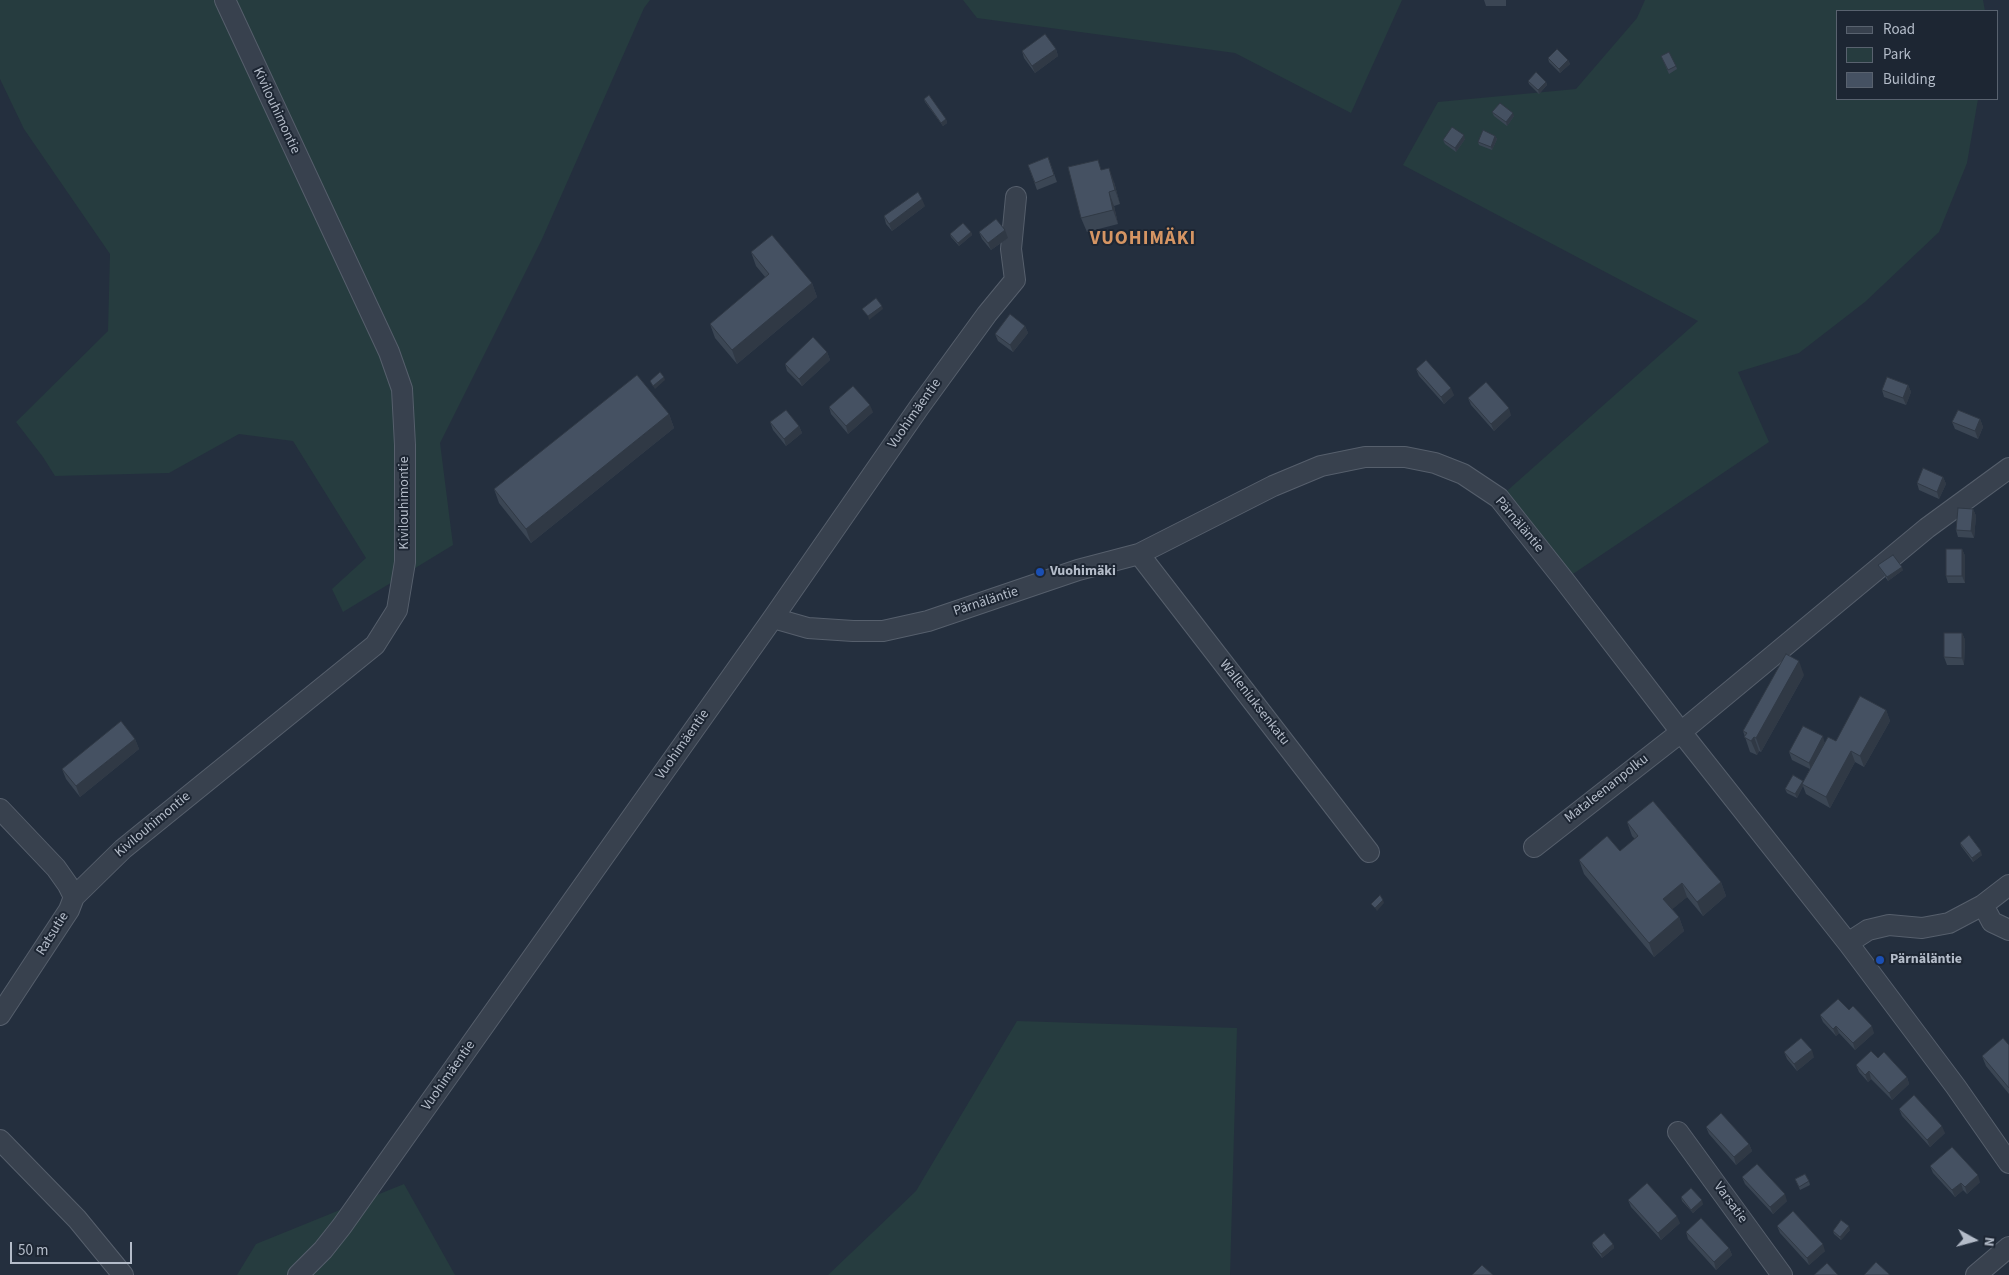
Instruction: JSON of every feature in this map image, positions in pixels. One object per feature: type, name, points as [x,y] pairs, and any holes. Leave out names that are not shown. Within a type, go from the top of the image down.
[{"type":"street","name":"Kivilouhimontie","points":[[74,897],[123,849],[376,645],[397,610],[405,562],[406,446],[402,389],[389,352],[224,0]]},
{"type":"street","name":"Vuohimäentie","points":[[298,1275],[342,1226],[773,618],[920,406],[987,314],[1015,280],[1011,249],[1016,197]]},
{"type":"street","name":"Pärnäläntie","points":[[773,618],[808,628],[853,631],[883,631],[928,621],[1078,570],[1139,554],[1273,486],[1321,466],[1365,457],[1405,457],[1435,463],[1463,474],[1499,498],[1848,943],[1957,1087],[2009,1162]]},
{"type":"street","name":"Mataleenanpolku","points":[[1534,847],[1681,732],[1927,528],[2009,468]]},
{"type":"street","name":"Walleniuksenkatu","points":[[1139,554],[1369,852]]},
{"type":"street","name":"Ratsutie","points":[[0,810],[56,868],[74,897],[69,910],[0,1015]]},
{"type":"street","points":[[1848,943],[1868,930],[1889,925],[1922,928],[1949,923],[1983,905],[2009,885]]},
{"type":"street","points":[[1983,905],[1992,922],[2009,930]]},
{"type":"street","name":"Varsatie","points":[[1678,1132],[1782,1275]]},
{"type":"street","points":[[0,1140],[77,1218],[123,1275]]},
{"type":"street","points":[[1976,1275],[2009,1247]]},
{"type":"green space","points":[[0,0],[650,0],[644,8],[542,239],[440,443],[453,545],[343,612],[332,589],[366,558],[293,441],[239,434],[169,473],[55,476],[16,422],[108,331],[110,254],[24,129],[0,79]]},
{"type":"green space","points":[[963,0],[1402,0],[1351,113],[1235,53],[977,18]]},
{"type":"green space","points":[[1645,0],[1983,0],[1985,10],[1836,10],[1836,100],[1978,100],[1967,163],[1939,232],[1865,302],[1799,353],[1738,372],[1769,442],[1564,580],[1499,498],[1698,321],[1403,165],[1438,102],[1576,89],[1637,18]]},
{"type":"green space","points":[[1017,1021],[1237,1028],[1230,1275],[828,1275],[916,1191]]},
{"type":"green space","points":[[404,1184],[455,1275],[237,1275],[256,1244]]},
{"type":"building","points":[[1045,34],[1056,49],[1032,66],[1022,51]]},
{"type":"building","points":[[1557,49],[1568,60],[1559,69],[1548,58]]},
{"type":"building","points":[[1669,52],[1676,66],[1668,70],[1661,56]]},
{"type":"building","points":[[1536,72],[1546,82],[1538,90],[1528,81]]},
{"type":"building","points":[[929,95],[946,119],[941,123],[924,99]]},
{"type":"building","points":[[1500,103],[1513,113],[1506,122],[1492,112]]},
{"type":"building","points":[[1452,127],[1464,135],[1455,148],[1443,140]]},
{"type":"building","points":[[1483,130],[1495,136],[1491,147],[1478,142]]},
{"type":"building","points":[[1048,157],[1054,175],[1035,183],[1028,165]]},
{"type":"building","points":[[1098,160],[1101,170],[1109,168],[1115,190],[1109,192],[1113,210],[1081,218],[1068,167]]},
{"type":"building","points":[[918,192],[922,199],[889,224],[884,216]]},
{"type":"building","points":[[996,219],[1005,230],[988,243],[979,232]]},
{"type":"building","points":[[963,223],[971,232],[958,243],[950,234]]},
{"type":"building","points":[[772,235],[812,283],[732,350],[710,324],[769,274],[751,252]]},
{"type":"building","points":[[876,298],[882,306],[868,316],[862,309]]},
{"type":"building","points":[[1010,314],[1025,326],[1010,345],[995,334]]},
{"type":"building","points":[[813,337],[827,352],[799,379],[785,364]]},
{"type":"building","points":[[1426,360],[1451,388],[1441,397],[1416,369]]},
{"type":"building","points":[[660,372],[664,377],[653,386],[650,381]]},
{"type":"building","points":[[637,375],[669,414],[526,529],[494,489]]},
{"type":"building","points":[[1887,377],[1908,385],[1903,398],[1882,390]]},
{"type":"building","points":[[1486,382],[1509,408],[1491,424],[1468,398]]},
{"type":"building","points":[[853,386],[870,405],[846,426],[829,407]]},
{"type":"building","points":[[786,410],[799,426],[784,439],[770,422]]},
{"type":"building","points":[[1958,410],[1980,419],[1975,431],[1952,422]]},
{"type":"building","points":[[1923,468],[1943,477],[1937,492],[1917,483]]},
{"type":"building","points":[[1958,508],[1973,509],[1971,531],[1956,530]]},
{"type":"building","points":[[1946,549],[1962,549],[1962,576],[1946,576]]},
{"type":"building","points":[[1893,555],[1902,567],[1887,577],[1878,565]]},
{"type":"building","points":[[1944,633],[1962,633],[1962,658],[1944,657]]},
{"type":"building","points":[[1786,654],[1799,661],[1756,738],[1754,737],[1751,741],[1744,737],[1747,733],[1743,731]]},
{"type":"building","points":[[1860,696],[1886,710],[1860,756],[1851,751],[1826,797],[1802,784],[1828,737],[1836,741]]},
{"type":"building","points":[[121,721],[135,739],[76,786],[62,769]]},
{"type":"building","points":[[1803,726],[1823,736],[1809,763],[1789,752]]},
{"type":"building","points":[[1793,775],[1803,781],[1795,794],[1785,789]]},
{"type":"building","points":[[1653,801],[1721,882],[1697,902],[1682,883],[1663,899],[1679,917],[1649,943],[1579,860],[1607,836],[1620,851],[1638,836],[1627,822]]},
{"type":"building","points":[[1969,835],[1981,851],[1972,858],[1960,843]]},
{"type":"building","points":[[1380,895],[1383,900],[1375,908],[1371,904]]},
{"type":"building","points":[[1838,999],[1849,1010],[1853,1006],[1872,1026],[1853,1043],[1836,1026],[1833,1029],[1820,1015]]},
{"type":"building","points":[[1801,1038],[1812,1050],[1794,1064],[1784,1052]]},
{"type":"building","points":[[2003,1038],[2009,1045],[2009,1088],[1982,1056]]},
{"type":"building","points":[[1871,1051],[1878,1058],[1884,1052],[1907,1077],[1889,1093],[1869,1071],[1865,1075],[1856,1065]]},
{"type":"building","points":[[1914,1095],[1942,1126],[1927,1140],[1899,1109]]},
{"type":"building","points":[[1721,1113],[1749,1144],[1734,1157],[1706,1127]]},
{"type":"building","points":[[1952,1147],[1978,1175],[1965,1187],[1961,1183],[1952,1190],[1930,1166]]},
{"type":"building","points":[[1757,1164],[1785,1194],[1770,1207],[1742,1177]]},
{"type":"building","points":[[1805,1174],[1809,1181],[1799,1187],[1795,1179]]},
{"type":"building","points":[[1647,1183],[1677,1216],[1658,1233],[1628,1200]]},
{"type":"building","points":[[1691,1188],[1702,1200],[1691,1210],[1681,1197]]},
{"type":"building","points":[[1793,1211],[1823,1244],[1807,1258],[1777,1226]]},
{"type":"building","points":[[1701,1218],[1729,1248],[1714,1262],[1686,1232]]},
{"type":"building","points":[[1841,1220],[1849,1226],[1840,1237],[1833,1231]]},
{"type":"building","points":[[1604,1233],[1613,1244],[1601,1254],[1592,1243]]},
{"type":"building","points":[[1876,1262],[1889,1274],[1889,1275],[1864,1275]]},
{"type":"building","points":[[1827,1263],[1838,1275],[1814,1275]]},
{"type":"building","points":[[1482,1265],[1493,1275],[1472,1275]]},
{"type":"place","name":"Vuohimäki","points":[[1040,572]]},
{"type":"place","name":"Pärnäläntie","points":[[1880,960]]},
{"type":"district","name":"VUOHIMÄKI","points":[[1143,240]]}]
